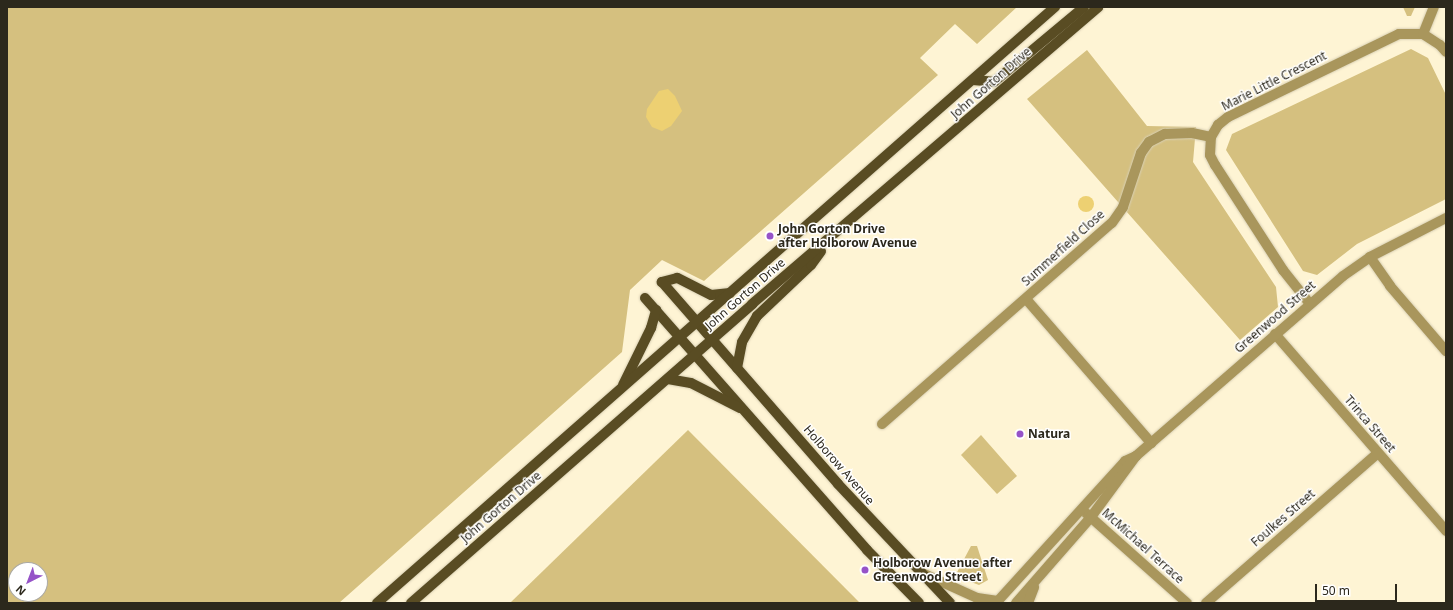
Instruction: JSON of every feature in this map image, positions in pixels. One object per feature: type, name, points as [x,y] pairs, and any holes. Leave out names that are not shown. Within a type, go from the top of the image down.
[{"type":"main road","name":"John Gorton Drive","points":[[377,603],[1055,7]]},
{"type":"main road","points":[[973,80],[994,82],[1084,7]]},
{"type":"main road","name":"John Gorton Drive","points":[[411,603],[712,339],[1098,7]]},
{"type":"main road","points":[[737,368],[742,342],[757,316],[811,265],[830,238]]},
{"type":"main road","name":"Holborow Avenue","points":[[730,293],[710,295],[677,278],[662,282],[838,484],[918,571],[950,603]]},
{"type":"main road","points":[[645,298],[867,550],[919,603]]},
{"type":"main road","points":[[620,390],[651,328],[656,310]]},
{"type":"main road","points":[[668,378],[691,383],[745,410]]},
{"type":"street","points":[[1434,7],[1423,34],[1440,45],[1446,52]]},
{"type":"street","name":"Marie Little Crescent","points":[[1211,137],[1218,125],[1228,117],[1386,40],[1412,32],[1423,34]]},
{"type":"street","name":"Summerfield Close","points":[[882,424],[1112,223],[1123,207],[1141,153],[1149,142],[1165,134],[1192,133],[1211,137]]},
{"type":"street","points":[[1211,137],[1210,155],[1215,165],[1283,270],[1310,304]]},
{"type":"street","name":"Greenwood Street","points":[[1016,603],[1090,517],[1136,456],[1310,304],[1370,257],[1446,218]]},
{"type":"street","points":[[1370,257],[1390,286],[1446,351]]},
{"type":"street","name":"Summerfield Close","points":[[1026,299],[1151,443]]},
{"type":"street","name":"Trinca Street","points":[[1275,334],[1378,453],[1444,526]]},
{"type":"street","name":"Foulkes Street","points":[[1206,603],[1378,453]]},
{"type":"street","name":"Greenwood Street","points":[[997,602],[1125,461],[1136,456]]},
{"type":"street","name":"McMichael Terrace","points":[[1081,509],[1187,603]]},
{"type":"street","points":[[918,571],[977,598],[997,602]]},
{"type":"street","points":[[1028,603],[1036,581]]},
{"type":"shaded area","points":[[7,7],[1017,7],[977,44],[955,24],[920,58],[938,75],[704,281],[662,260],[630,290],[622,352],[339,603],[7,603]]},
{"type":"shaded area","points":[[1403,7],[1415,7],[1411,16],[1407,16]]},
{"type":"shaded area","points":[[1411,49],[1428,58],[1446,95],[1446,199],[1357,244],[1317,275],[1303,271],[1226,150],[1232,134]]},
{"type":"shaded area","points":[[1087,50],[1147,126],[1196,127],[1193,162],[1276,287],[1278,307],[1240,340],[1027,99]]},
{"type":"shaded area","points":[[668,89],[675,96],[682,111],[671,126],[662,131],[652,127],[646,117],[647,109],[659,91]]},
{"type":"shaded area","points":[[1083,196],[1089,196],[1094,201],[1092,210],[1089,212],[1083,212],[1078,207],[1078,201]]},
{"type":"shaded area","points":[[688,430],[860,603],[510,603]]},
{"type":"shaded area","points":[[981,435],[1017,476],[997,494],[961,455]]},
{"type":"shaded area","points":[[971,546],[977,546],[988,580],[979,585],[955,576]]},
{"type":"place","name":"John Gorton Drive after Holborow Avenue","points":[[770,236]]},
{"type":"place","name":"Natura","points":[[1020,434]]},
{"type":"place","name":"Holborow Avenue after Greenwood Street","points":[[865,570]]}]
